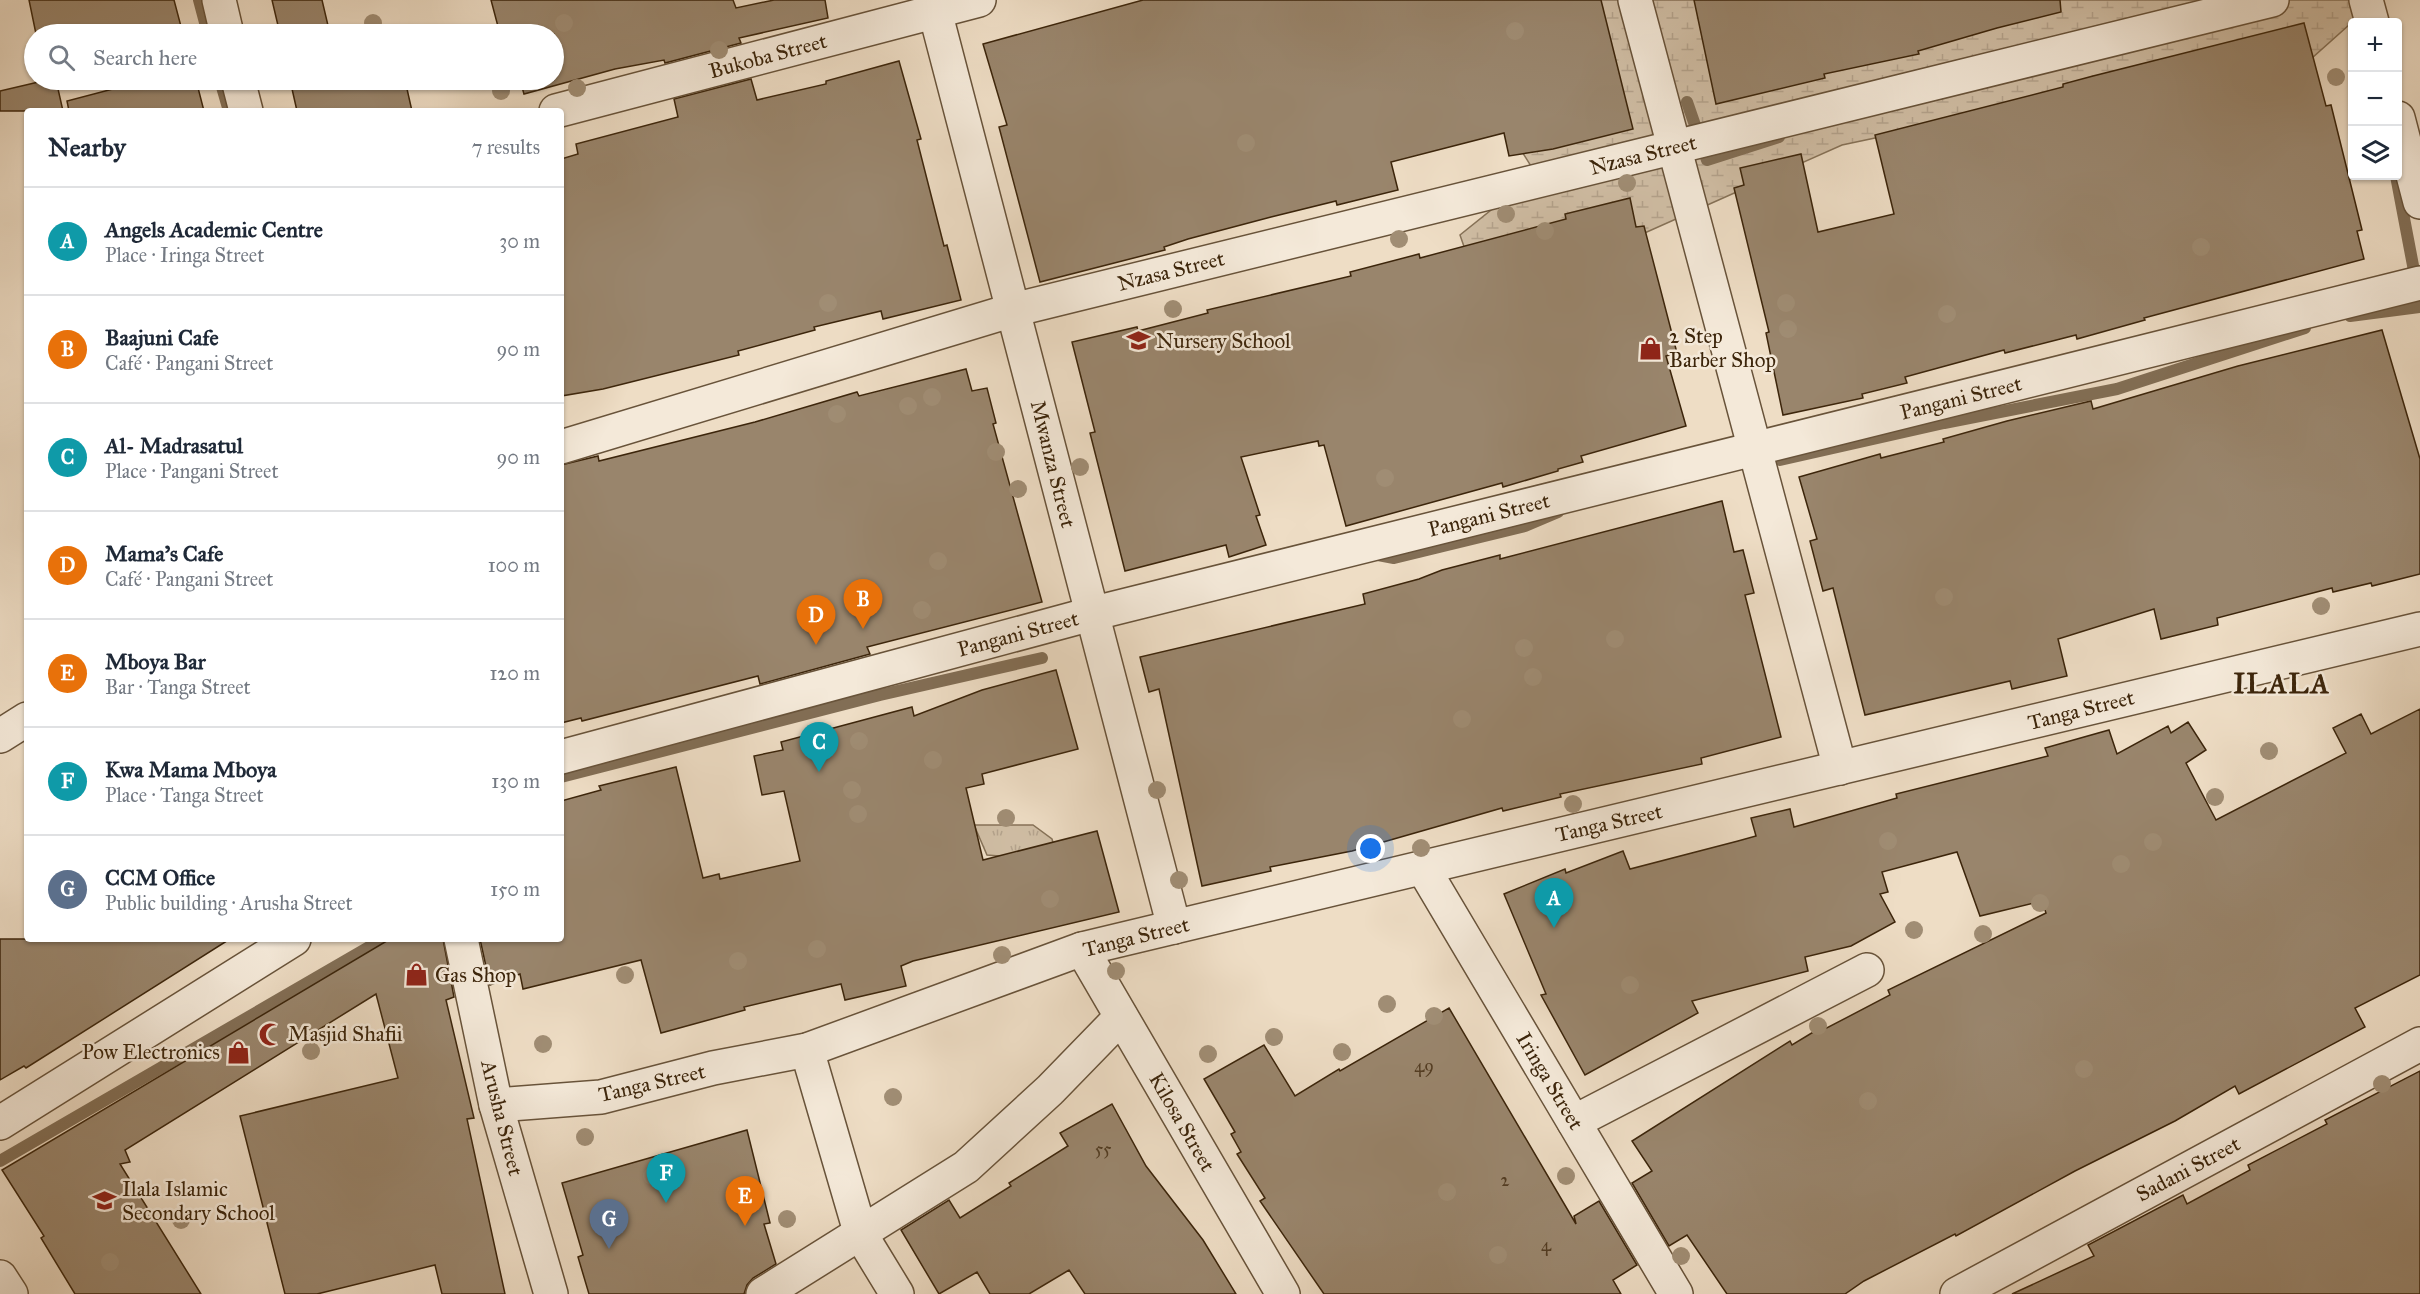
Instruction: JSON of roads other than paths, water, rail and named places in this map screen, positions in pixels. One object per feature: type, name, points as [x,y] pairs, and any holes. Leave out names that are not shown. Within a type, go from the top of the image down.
[{"type":"street","points":[[219,0],[225,24]]},
{"type":"street","name":"Bukoba Street","points":[[564,109],[934,6],[980,0]]},
{"type":"street","points":[[1635,0],[1840,768]]},
{"type":"street","name":"Nzasa Street","points":[[1013,310],[2272,0]]},
{"type":"street","points":[[2366,0],[2371,18]]},
{"type":"street","name":"Mwanza Street","points":[[934,6],[1174,927]]},
{"type":"street","points":[[241,90],[245,108]]},
{"type":"street","points":[[2399,126],[2420,202]]},
{"type":"street","name":"Pangani Street","points":[[564,756],[1092,614],[2420,284]]},
{"type":"street","points":[[564,446],[1013,310]]},
{"type":"street","name":"Tanga Street","points":[[496,1105],[601,1097],[713,1068],[807,1050],[1082,949],[2420,629]]},
{"type":"street","points":[[0,736],[24,721]]},
{"type":"street","name":"Iringa Street","points":[[1423,868],[1676,1294]]},
{"type":"street","points":[[0,1123],[289,942]]},
{"type":"street","name":"Arusha Street","points":[[462,942],[496,1105],[551,1294]]},
{"type":"street","name":"Kilosa Street","points":[[1082,949],[1282,1294]]},
{"type":"street","points":[[1574,1122],[1867,970]]},
{"type":"street","points":[[763,1294],[861,1235],[966,1167],[1050,1090],[1121,1017]]},
{"type":"street","name":"Sadani Street","points":[[1957,1294],[2420,1044]]},
{"type":"street","points":[[807,1050],[861,1235],[897,1294]]},
{"type":"street","points":[[0,1277],[10,1294]]},
{"type":"waterway","points":[[199,0],[205,24]]},
{"type":"waterway","points":[[223,90],[228,108]]},
{"type":"waterway","points":[[1687,102],[1707,160],[1779,137]]},
{"type":"waterway","points":[[2397,180],[2415,276]]},
{"type":"waterway","points":[[2350,316],[2420,307]]},
{"type":"waterway","points":[[1780,460],[1944,423],[2117,389],[2305,328]]},
{"type":"waterway","points":[[1373,554],[1394,558],[1525,526],[1558,512]]},
{"type":"waterway","points":[[564,776],[880,695],[1042,658]]},
{"type":"waterway","points":[[0,1161],[378,942]]},
{"type":"waterway","points":[[444,942],[454,982]]},
{"type":"place","name":"Nursery School","points":[[1138,341]]},
{"type":"place","name":"2 Step Barber Shop","points":[[1651,348]]},
{"type":"place","name":"Baajuni Cafe","points":[[863,629]]},
{"type":"place","name":"Mama's Cafe","points":[[816,645]]},
{"type":"place","name":"Al- Madrasatul","points":[[819,772]]},
{"type":"place","name":"Angels Academic Centre","points":[[1554,928]]},
{"type":"place","name":"Gas Shop","points":[[417,975]]},
{"type":"place","name":"Masjid Shafii","points":[[270,1034]]},
{"type":"place","name":"Pow Electronics","points":[[238,1052]]},
{"type":"place","name":"Ilala Islamic Secondary School","points":[[104,1201]]},
{"type":"place","name":"Kwa Mama Mboya","points":[[666,1203]]},
{"type":"place","name":"Mboya Bar","points":[[745,1226]]},
{"type":"place","name":"CCM Office","points":[[609,1249]]},
{"type":"district","name":"ILALA","points":[[2282,684]]}]
